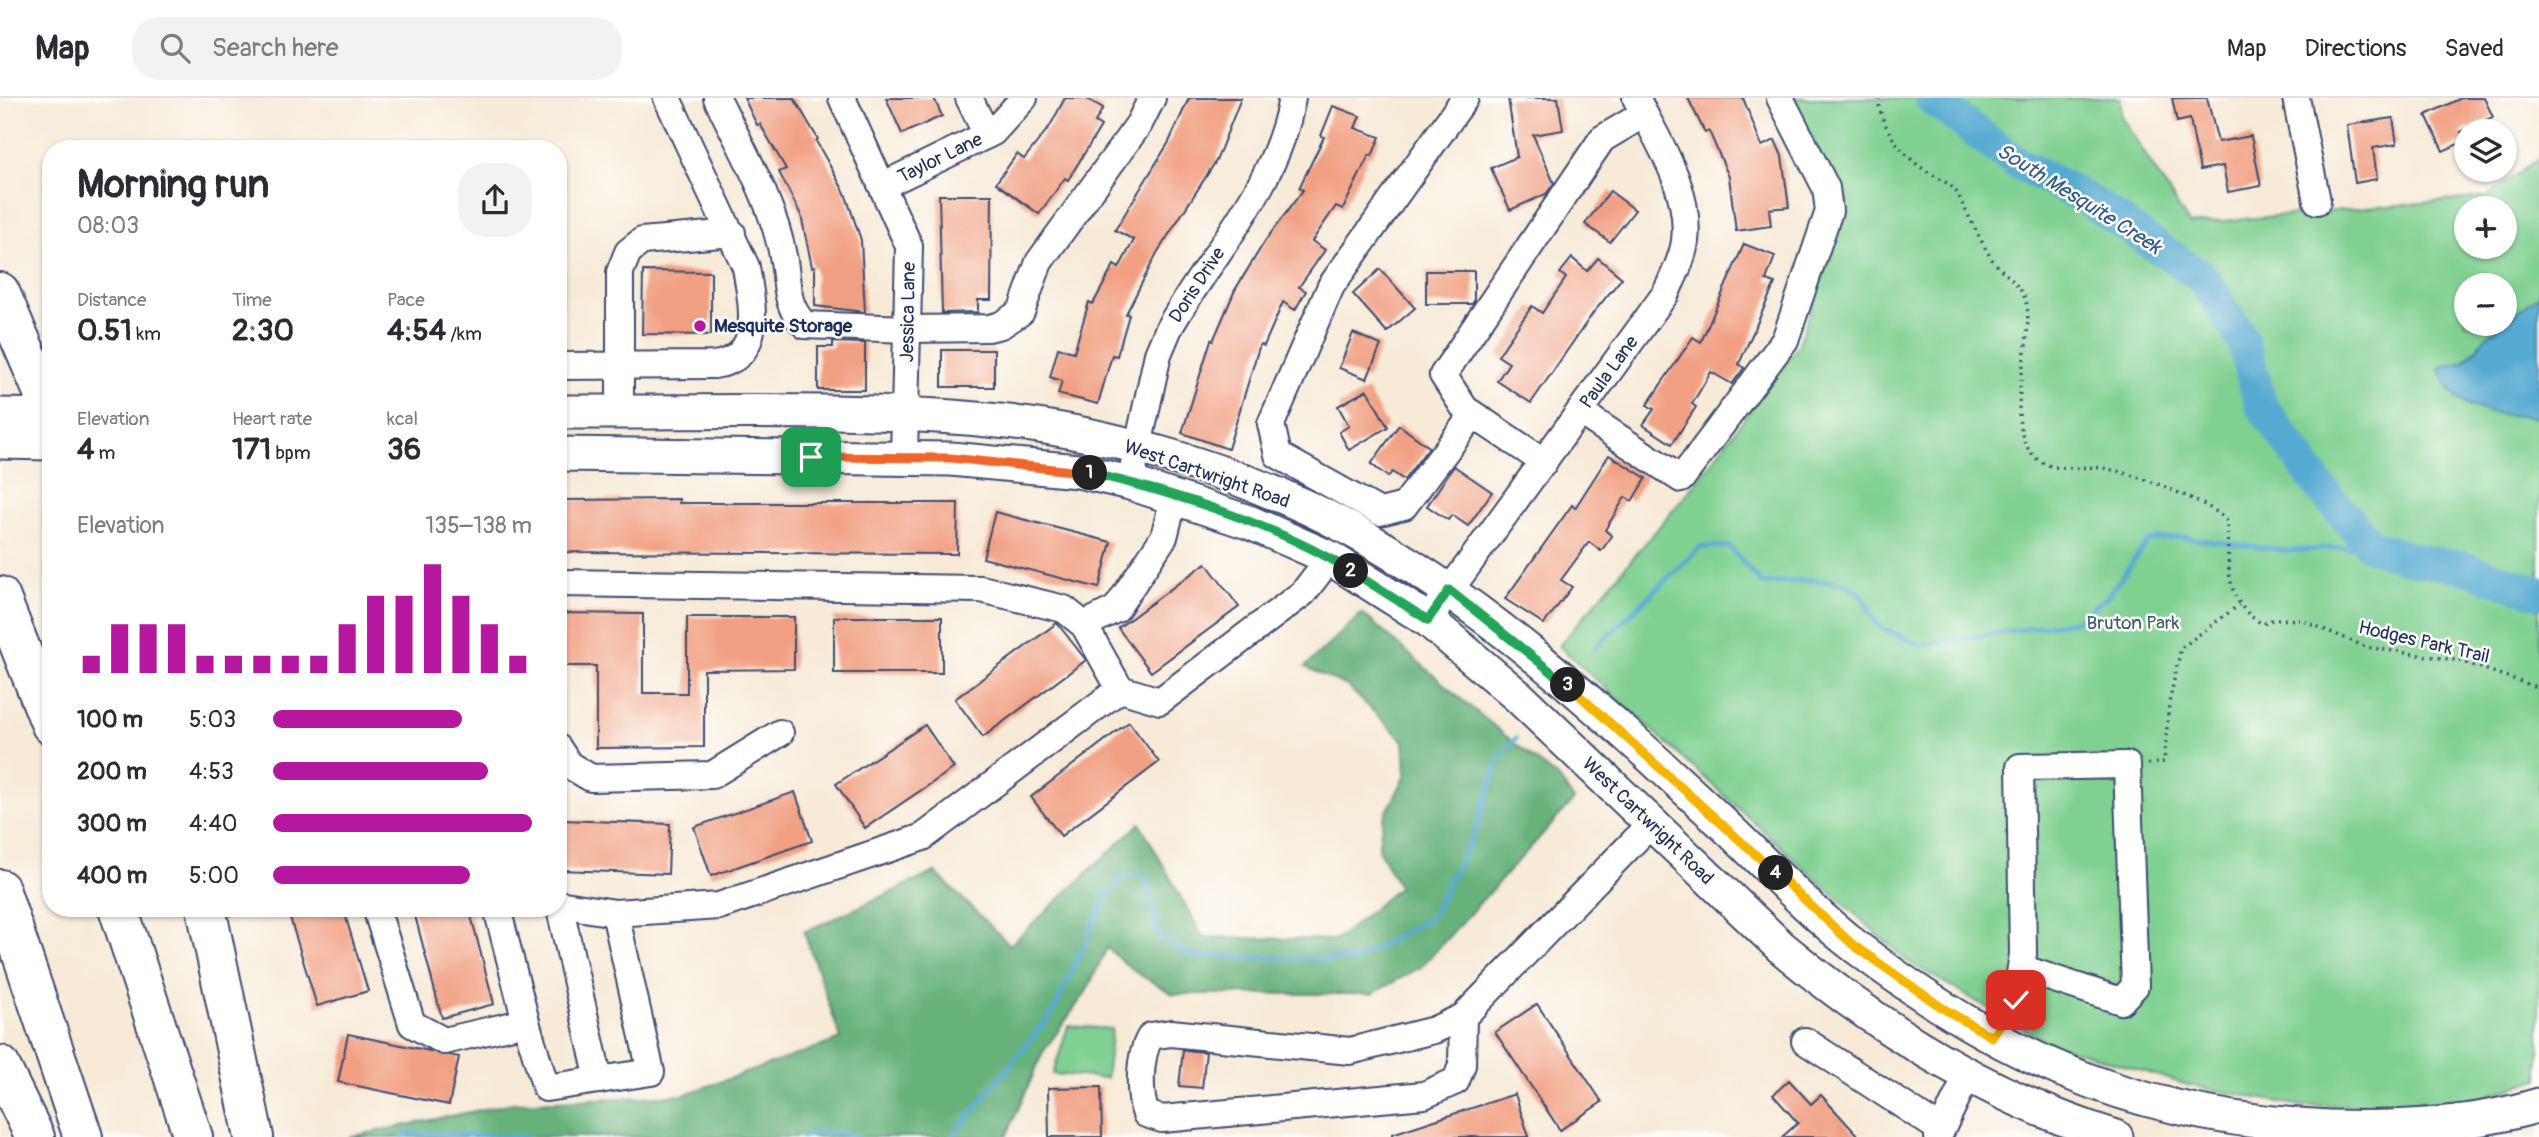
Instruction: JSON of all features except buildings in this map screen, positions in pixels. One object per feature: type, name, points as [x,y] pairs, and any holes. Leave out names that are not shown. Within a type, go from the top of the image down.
[{"type":"highway","points":[[0,292],[42,392]]},
{"type":"highway","points":[[0,596],[42,702]]},
{"type":"highway","points":[[0,890],[83,1137]]},
{"type":"highway","points":[[121,917],[193,1137]]},
{"type":"highway","points":[[208,917],[254,1137]]},
{"type":"highway","points":[[0,1065],[35,1137]]},
{"type":"main road","name":"West Cartwright Road","points":[[567,412],[906,414],[993,420],[1063,430],[1138,447],[1259,488],[1332,521],[1449,590],[1547,667],[1687,789],[1852,944],[1941,1007],[1992,1037],[2088,1083],[2246,1122],[2329,1128],[2423,1123],[2511,1114],[2539,1105]]},
{"type":"main road","points":[[2,433],[42,417]]},
{"type":"main road","points":[[2,433],[42,441]]},
{"type":"main road","name":"West Cartwright Road","points":[[567,454],[904,457],[1078,471],[1130,483],[1251,523],[1330,558],[1428,620],[1520,698],[1651,824],[1827,985],[1914,1045],[1968,1074],[2066,1122],[2116,1137]]},
{"type":"main road","points":[[1651,824],[1687,789]]},
{"type":"main road","points":[[1968,1074],[1992,1037]]},
{"type":"street","points":[[567,366],[714,365],[727,363],[744,352],[751,332],[751,295],[746,267],[667,98]]},
{"type":"street","points":[[717,98],[760,186],[780,239],[793,313],[805,325],[908,329],[989,328],[1001,325],[1021,312],[1040,262],[1139,124],[1152,98]]},
{"type":"street","name":"Jessica Lane","points":[[842,98],[884,185],[909,246],[904,457]]},
{"type":"street","points":[[969,98],[987,135]]},
{"type":"street","name":"Taylor Lane","points":[[884,185],[987,135],[1024,98]]},
{"type":"street","name":"Doris Drive","points":[[1130,483],[1158,354],[1169,327],[1272,167],[1288,122],[1292,98]]},
{"type":"street","points":[[1465,98],[1331,286],[1270,424],[1278,455],[1380,512],[1404,506],[1473,415]]},
{"type":"street","points":[[1580,412],[1681,479],[1784,340],[1829,211],[1826,188],[1780,98]]},
{"type":"street","points":[[2296,98],[2317,201]]},
{"type":"street","points":[[1544,462],[1473,415],[1457,400],[1443,375],[1602,139],[1640,106]]},
{"type":"street","name":"Paula Lane","points":[[1428,620],[1666,293],[1685,242],[1685,207],[1678,183],[1640,106]]},
{"type":"street","points":[[620,413],[620,272],[628,252],[642,241],[732,233]]},
{"type":"street","points":[[1083,625],[1115,609],[1164,537],[1174,498]]},
{"type":"street","points":[[567,583],[981,589],[1064,609],[1083,625],[1121,689],[1160,701],[1303,593],[1330,558]]},
{"type":"street","points":[[567,905],[615,913],[719,906],[923,837],[1121,689]]},
{"type":"street","points":[[567,762],[591,778],[712,775],[780,733]]},
{"type":"street","points":[[1992,1037],[2016,1000],[2021,968],[2020,767],[2127,765],[2135,986],[2121,1002],[2021,968]]},
{"type":"street","points":[[1463,1017],[1462,1065],[1456,1081],[1424,1095],[1163,1119],[1146,1114],[1143,1105],[1143,1060],[1146,1044],[1152,1036],[1171,1034],[1350,1051],[1434,1030],[1463,1017],[1651,824]]},
{"type":"street","points":[[499,917],[546,1088],[651,1072],[615,913]]},
{"type":"street","points":[[379,917],[412,1024],[444,1041],[526,1022]]},
{"type":"street","points":[[562,917],[599,1080]]},
{"type":"street","points":[[1805,1041],[1939,1133],[1968,1074]]},
{"type":"path","points":[[1878,98],[1884,123],[1896,143],[1920,167],[1954,189],[1992,259],[2023,294],[2027,310],[2020,384],[2024,444],[2035,457],[2049,467],[2102,468],[2122,473],[2213,508],[2222,513],[2228,525],[2230,588],[2239,605],[2181,648],[2169,704],[2164,762],[2127,765]]},
{"type":"path","name":"Hodges Park Trail","points":[[2239,605],[2263,624],[2274,619],[2302,620],[2366,647],[2460,661],[2539,688]]},
{"type":"green space","name":"Bruton Park","points":[[1792,98],[2121,98],[2121,116],[2189,224],[2454,200],[2454,259],[2517,259],[2517,196],[2488,196],[2507,182],[2517,182],[2517,174],[2539,158],[2539,1079],[2465,1103],[2302,1106],[2188,1085],[2045,1041],[1907,961],[1559,646],[1695,484],[1798,346],[1844,217],[1840,193]]},
{"type":"green space","points":[[1362,613],[1561,781],[1574,800],[1421,967],[1372,994],[1173,994],[1135,972],[1107,948],[1086,992],[1043,1052],[1006,1137],[349,1137],[513,1103],[683,1095],[841,1039],[804,932],[935,872],[1010,945],[1140,823],[1203,937],[1336,940],[1399,887],[1378,849],[1383,819],[1406,775],[1404,741],[1347,686],[1305,667]]},
{"type":"green space","points":[[1068,1026],[1112,1029],[1106,1078],[1053,1074]]},
{"type":"water","points":[[2539,295],[2539,418],[2478,409],[2465,403],[2445,383],[2440,367],[2464,362],[2487,336],[2517,336],[2517,312]]},
{"type":"waterway","name":"South Mesquite Creek","points":[[1931,98],[2016,162],[2088,200],[2203,278],[2242,338],[2261,405],[2322,490],[2371,546],[2415,560],[2462,567],[2539,593]]},
{"type":"waterway","points":[[1594,649],[1700,547],[1729,546],[1762,584],[1810,580],[1843,583],[1860,593],[1878,626],[1920,645],[2075,621],[2107,597],[2149,540],[2179,537],[2288,551],[2371,546]]},
{"type":"waterway","points":[[952,1137],[1053,1012],[1106,897],[1124,876],[1146,877],[1160,937],[1191,956],[1356,960],[1431,917],[1476,830],[1499,759],[1516,738]]},
{"type":"waterway","points":[[802,1137],[822,1132],[858,1137]]},
{"type":"waterway","points":[[403,1137],[411,1133],[527,1137]]},
{"type":"place","name":"Mesquite Storage","points":[[700,326]]},
{"type":"route","points":[[811,457],[951,458],[1078,471],[1130,483],[1251,523],[1330,558],[1428,620],[1449,590],[1547,667],[1687,789],[1852,944],[1941,1007],[1992,1037],[2016,1000]]}]
